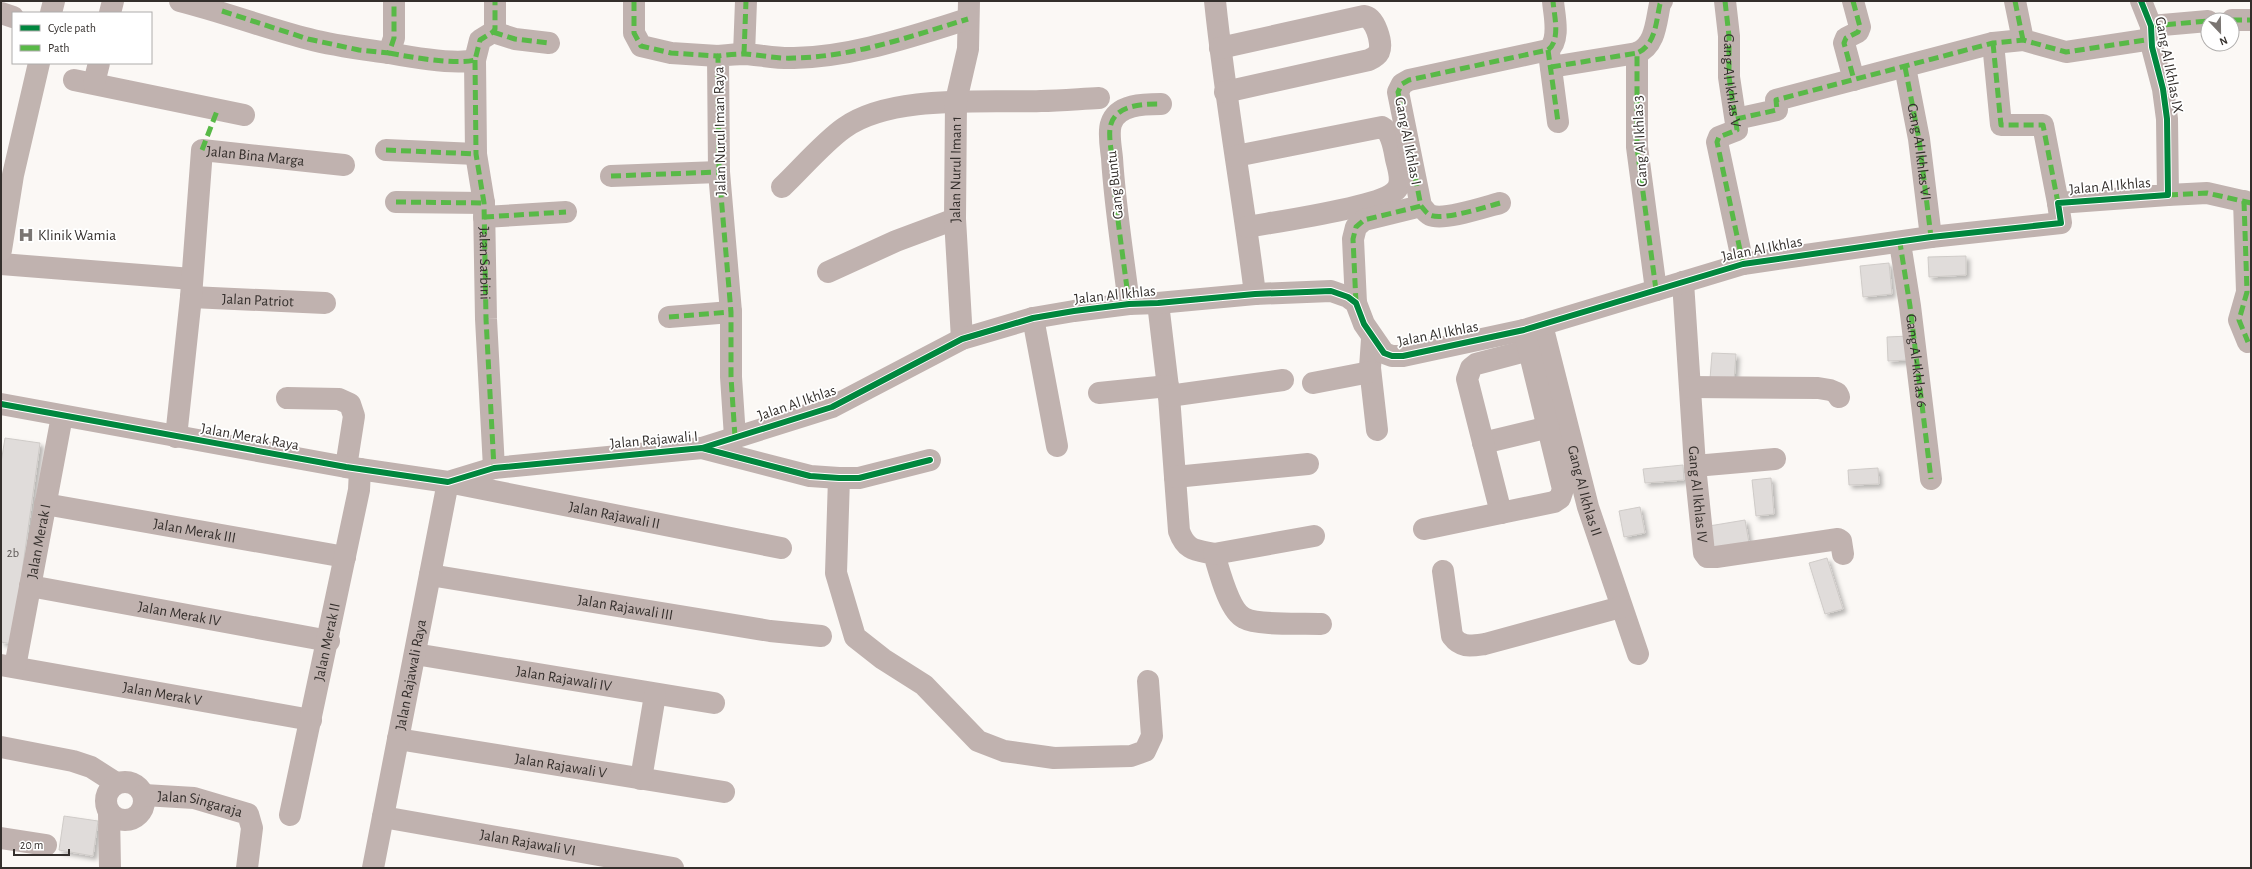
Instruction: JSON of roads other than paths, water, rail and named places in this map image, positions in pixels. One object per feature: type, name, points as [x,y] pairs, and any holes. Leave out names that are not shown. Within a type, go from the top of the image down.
[{"type":"main road","points":[[51,12],[54,1]]},
{"type":"main road","points":[[1,250],[7,174],[40,64]]},
{"type":"street","points":[[110,12],[113,1]]},
{"type":"street","points":[[180,1],[224,6],[308,39],[359,50],[465,62],[475,60]]},
{"type":"street","points":[[389,53],[394,38],[394,1]]},
{"type":"street","points":[[495,1],[496,24],[493,32],[515,39],[549,43]]},
{"type":"street","points":[[634,1],[634,33],[641,46],[671,53],[718,56]]},
{"type":"street","points":[[744,54],[746,1]]},
{"type":"street","points":[[1215,1],[1225,92],[1247,227],[1255,294]]},
{"type":"street","points":[[1553,1],[1555,38],[1549,58],[1558,122]]},
{"type":"street","points":[[1549,58],[1637,53],[1648,46],[1652,40],[1662,1]]},
{"type":"street","name":"Gang Al Ikhlas V","points":[[1725,1],[1729,36],[1729,77],[1736,119],[1735,132],[1719,136],[1717,142],[1743,264]]},
{"type":"street","points":[[1853,1],[1860,26],[1858,32],[1846,38],[1844,43],[1854,80]]},
{"type":"street","points":[[2016,1],[2023,40]]},
{"type":"street","name":"Gang Al Ikhlas IX","points":[[2142,1],[2152,33],[2163,89],[2167,119],[2167,189]]},
{"type":"street","name":"Jalan Nurul Iman Raya","points":[[736,437],[732,377],[731,312],[718,172],[718,56],[744,54],[793,58],[823,55],[911,36],[969,10]]},
{"type":"street","name":"Jalan Nurul Iman 1","points":[[962,339],[955,219],[956,101],[968,49],[969,10]]},
{"type":"street","points":[[1,13],[12,17]]},
{"type":"street","points":[[1220,48],[1364,16],[1373,20],[1380,47],[1377,55],[1369,60],[1225,92]]},
{"type":"street","points":[[2240,20],[2251,20]]},
{"type":"street","points":[[1736,119],[1777,110],[1776,100],[1993,43],[2023,40],[2066,52],[2200,23]]},
{"type":"street","name":"Jalan Sarbini","points":[[493,32],[480,40],[475,60],[476,154],[484,210],[486,319],[494,468]]},
{"type":"street","points":[[1993,43],[2001,125],[2044,125],[2058,203]]},
{"type":"street","name":"Gang Al Ikhlas 3","points":[[1637,53],[1637,146],[1656,290]]},
{"type":"street","name":"Gang Al Ikhlas I","points":[[1356,303],[1354,239],[1356,227],[1364,220],[1421,206],[1398,95],[1402,84],[1409,80],[1549,58]]},
{"type":"street","name":"Gang Al Ikhlas VI","points":[[1905,67],[1919,139],[1931,237]]},
{"type":"street","points":[[89,75],[217,111],[244,115]]},
{"type":"street","points":[[782,187],[844,128],[876,112],[920,104],[956,101],[1041,101],[1099,98]]},
{"type":"street","name":"Gang Buntu","points":[[1129,304],[1113,171],[1111,124],[1118,114],[1129,108],[1141,104],[1161,104]]},
{"type":"street","points":[[1236,156],[1382,127],[1388,132],[1400,178],[1398,188],[1393,194],[1382,199],[1331,211],[1247,227]]},
{"type":"street","name":"Jalan Bina Marga","points":[[176,437],[191,288],[202,150],[344,165]]},
{"type":"street","points":[[386,150],[476,154]]},
{"type":"street","points":[[611,176],[718,172]]},
{"type":"street","name":"Jalan Al Ikhlas","points":[[702,448],[832,407],[962,339],[1032,318],[1129,304],[1158,303],[1255,294],[1331,291],[1348,296],[1356,303],[1364,324],[1372,339],[1384,353],[1392,356],[1403,356],[1532,335],[1656,290],[1743,264],[1900,243],[1931,237],[2061,223],[2058,203],[2167,189],[2207,193],[2247,202]]},
{"type":"street","points":[[396,202],[484,210],[566,212]]},
{"type":"street","points":[[2247,202],[2247,292],[2239,320],[2248,342]]},
{"type":"street","points":[[1421,206],[1431,216],[1438,216],[1500,203]]},
{"type":"street","points":[[828,272],[896,241],[955,219]]},
{"type":"street","name":"Gang Al-Ikhlas 6","points":[[1900,243],[1910,306],[1931,479]]},
{"type":"street","points":[[1,264],[191,288]]},
{"type":"street","name":"Gang Al Ikhlas IV","points":[[1683,282],[1695,466],[1703,548],[1707,557],[1716,557],[1838,539],[1841,541],[1843,554]]},
{"type":"street","name":"Jalan Patriot","points":[[191,288],[324,303]]},
{"type":"street","points":[[1158,303],[1168,391],[1179,531],[1186,546],[1192,549],[1214,554],[1314,536]]},
{"type":"street","points":[[669,317],[731,312]]},
{"type":"street","points":[[1032,318],[1057,446]]},
{"type":"street","points":[[1424,529],[1554,502],[1560,498],[1563,489],[1532,335],[1476,364],[1469,372],[1468,384],[1501,513]]},
{"type":"street","name":"Gang Al Ikhlas II","points":[[1532,335],[1620,607],[1638,654]]},
{"type":"street","points":[[1372,339],[1370,372],[1377,430]]},
{"type":"street","points":[[1313,383],[1370,372]]},
{"type":"street","points":[[1099,393],[1168,391],[1283,380]]},
{"type":"street","points":[[1690,386],[1818,388],[1833,391],[1837,393],[1839,397]]},
{"type":"street","name":"Jalan Merak II","points":[[287,398],[339,399],[350,404],[354,416],[353,468],[359,490],[329,641],[290,815]]},
{"type":"street","name":"Jalan Merak Raya","points":[[1,404],[353,468],[448,482],[494,468]]},
{"type":"street","name":"Jalan Merak I","points":[[8,666],[30,586],[62,416]]},
{"type":"street","points":[[1482,443],[1550,427]]},
{"type":"street","name":"Jalan Rajawali I","points":[[494,468],[702,448],[810,476],[859,478],[880,474],[930,460]]},
{"type":"street","points":[[1695,466],[1775,459]]},
{"type":"street","points":[[1175,476],[1308,464]]},
{"type":"street","points":[[839,478],[836,573],[855,637],[884,659],[924,685],[978,741],[1004,751],[1054,758],[1131,756],[1145,751],[1152,736],[1148,681]]},
{"type":"street","name":"Jalan Rajawali II","points":[[448,482],[781,548]]},
{"type":"street","name":"Jalan Rajawali Raya","points":[[373,868],[448,482]]},
{"type":"street","name":"Jalan Merak III","points":[[45,504],[345,557]]},
{"type":"street","points":[[1214,554],[1235,609],[1243,618],[1256,622],[1321,624]]},
{"type":"street","points":[[1443,572],[1452,636],[1457,643],[1465,646],[1485,644],[1620,607]]},
{"type":"street","name":"Jalan Rajawali III","points":[[430,575],[770,631],[821,636]]},
{"type":"street","name":"Jalan Merak IV","points":[[30,586],[329,641]]},
{"type":"street","name":"Jalan Rajawali IV","points":[[415,654],[655,695],[714,703]]},
{"type":"street","name":"Jalan Merak V","points":[[8,666],[311,720]]},
{"type":"street","points":[[641,779],[655,695]]},
{"type":"street","name":"Jalan Rajawali V","points":[[398,739],[724,792]]},
{"type":"street","points":[[1,746],[73,761],[91,767],[116,783]]},
{"type":"street","points":[[109,813],[120,820],[134,818],[143,809],[144,795],[136,784],[130,782],[116,783],[111,787],[105,800],[109,813],[110,868]]},
{"type":"street","name":"Jalan Singaraja","points":[[144,795],[194,798],[248,814],[252,828],[247,868]]},
{"type":"street","name":"Jalan Rajawali VI","points":[[383,817],[673,868]]},
{"type":"street","points":[[1,838],[46,845]]},
{"type":"place","name":"Klinik Wamia","points":[[26,235]]}]
